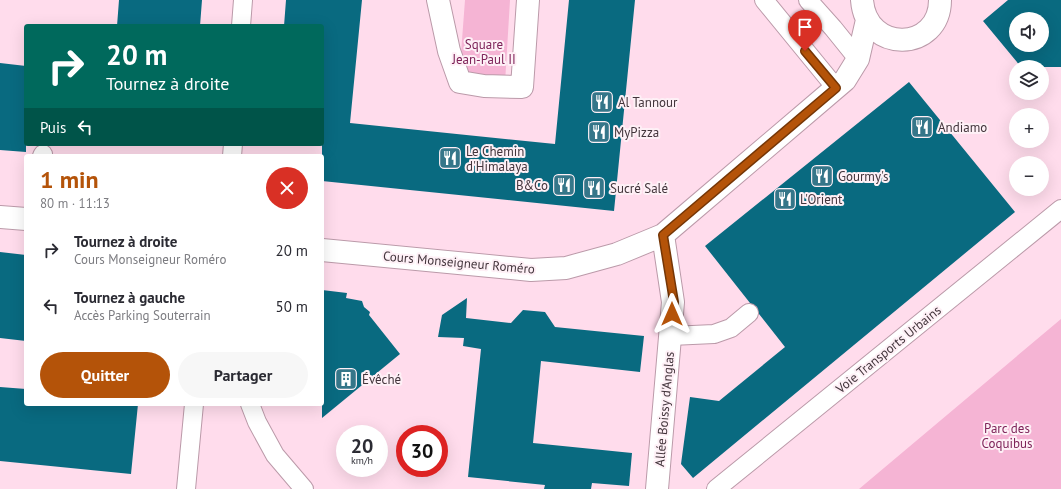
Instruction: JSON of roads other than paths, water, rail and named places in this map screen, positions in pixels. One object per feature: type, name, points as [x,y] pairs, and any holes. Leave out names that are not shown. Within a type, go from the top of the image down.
[{"type":"street","points":[[438,0],[449,51],[460,82],[484,86],[522,87],[528,0]]},
{"type":"street","name":"Cours Monseigneur Roméro","points":[[864,10],[873,29],[882,36],[893,40],[903,41],[913,39],[930,29],[936,19],[940,7],[940,0]]},
{"type":"street","name":"Cours Monseigneur Roméro","points":[[324,250],[531,270],[566,268],[617,254],[663,235],[845,80],[858,59],[864,10]]},
{"type":"street","name":"Cours Monseigneur Roméro","points":[[858,59],[893,40]]},
{"type":"street","points":[[0,216],[24,219]]},
{"type":"street","name":"Allée Boissy d'Anglas","points":[[657,489],[674,302],[663,235]]},
{"type":"lane","points":[[241,24],[243,0]]},
{"type":"lane","points":[[764,0],[836,88]]},
{"type":"lane","points":[[808,0],[858,59]]},
{"type":"lane","name":"Voie Transports Urbains","points":[[716,489],[1061,209]]},
{"type":"lane","points":[[671,336],[714,334],[731,328],[749,313]]},
{"type":"lane","points":[[186,489],[194,406]]},
{"type":"lane","points":[[251,406],[257,422],[275,454],[304,489]]},
{"type":"place","name":"Al Tannour","points":[[602,102]]},
{"type":"place","name":"Andiamo","points":[[922,127]]},
{"type":"place","name":"MyPizza","points":[[599,132]]},
{"type":"place","name":"Le Chemin d'Himalaya","points":[[450,158]]},
{"type":"place","name":"Gourmy's","points":[[822,176]]},
{"type":"place","name":"B&Co","points":[[564,185]]},
{"type":"place","name":"Sucré Salé","points":[[594,188]]},
{"type":"place","name":"L'Orient","points":[[785,199]]},
{"type":"place","name":"Évêché","points":[[346,379]]},
{"type":"park label","name":"Square Jean-Paul II","points":[[484,52]]},
{"type":"park label","name":"Parc des Coquibus","points":[[1007,436]]}]
